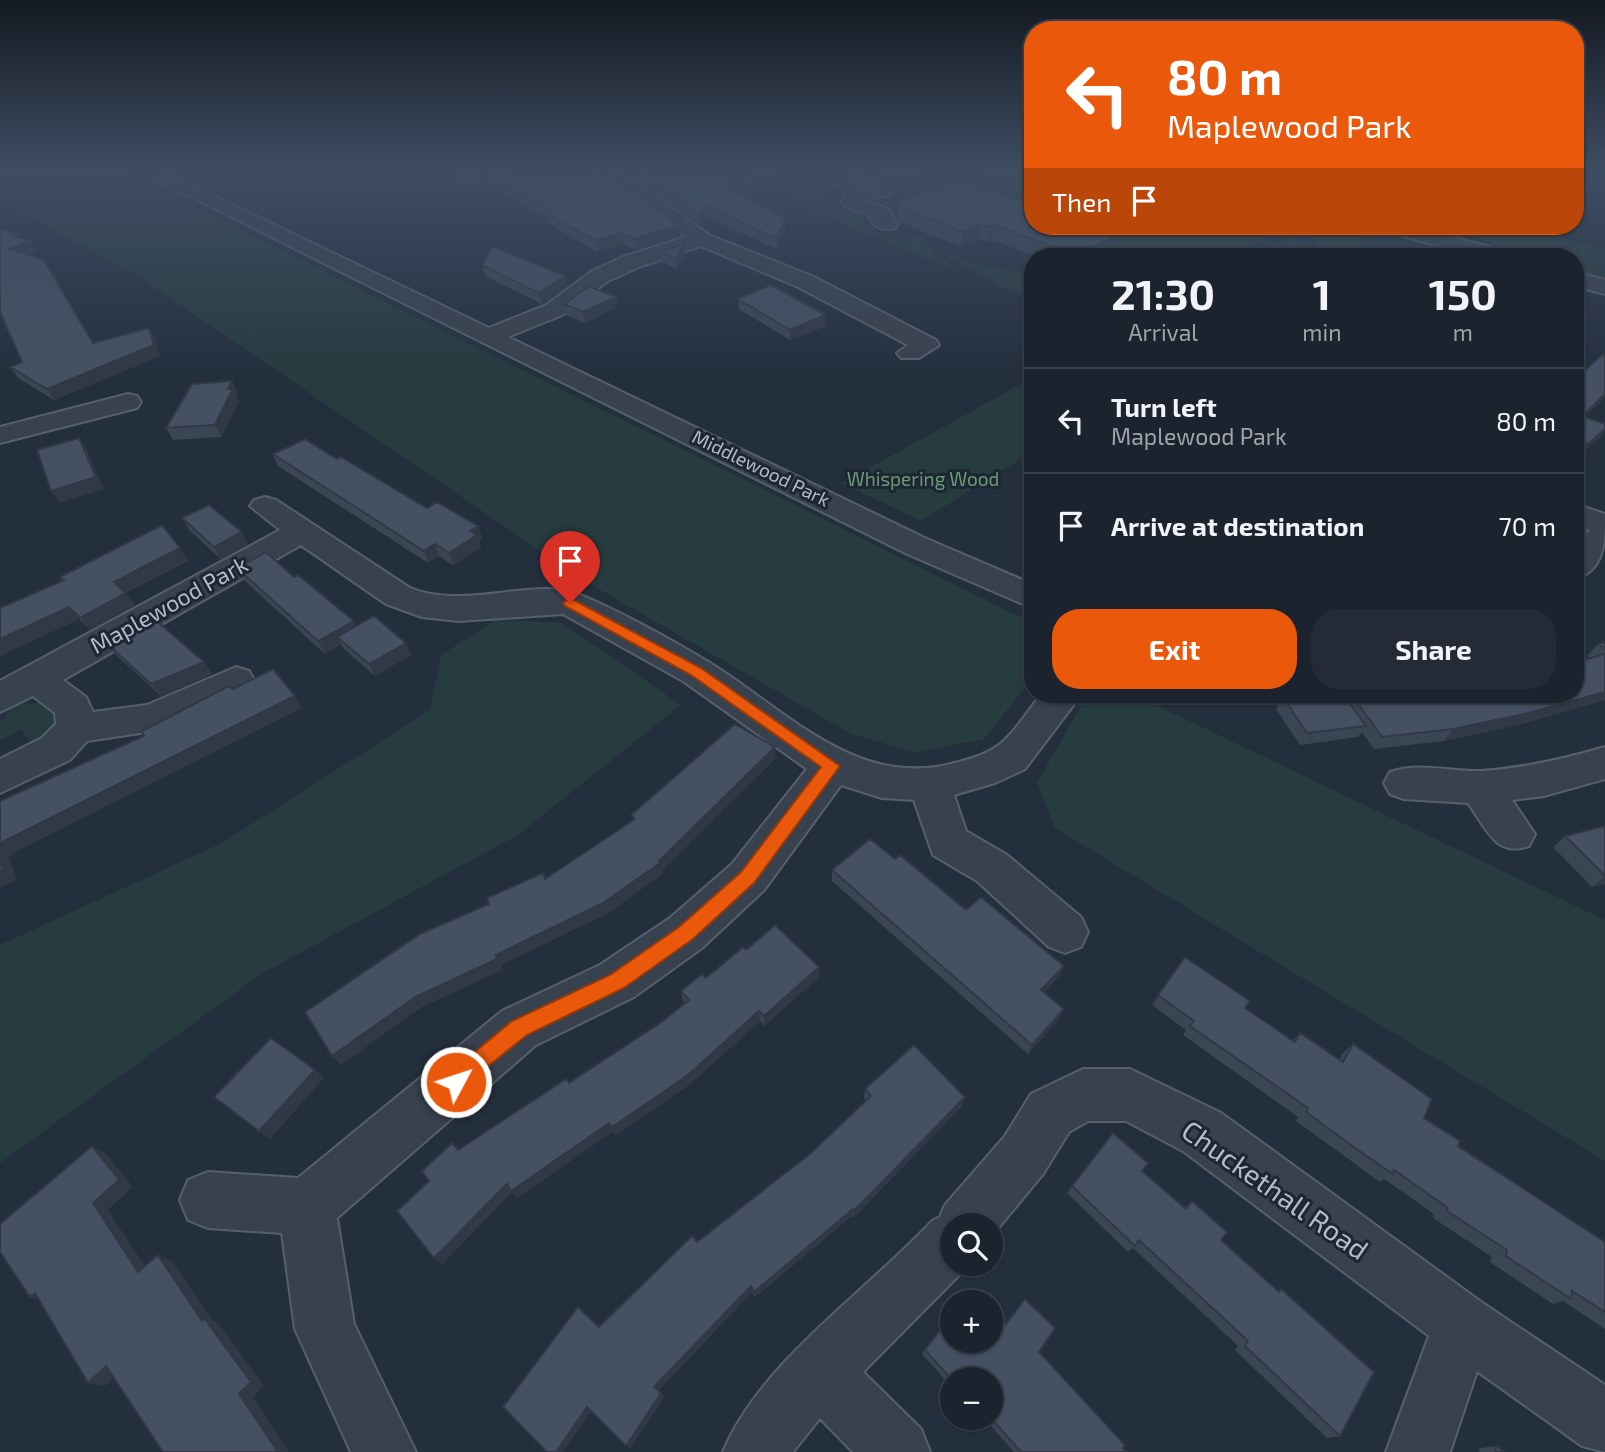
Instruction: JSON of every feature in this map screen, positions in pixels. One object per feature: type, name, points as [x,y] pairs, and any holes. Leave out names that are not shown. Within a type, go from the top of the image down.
[{"type":"street","name":"Middlewood Park","points":[[287,238],[916,546],[1024,593]]},
{"type":"street","points":[[1431,238],[1468,248]]},
{"type":"street","points":[[491,336],[554,310],[600,276],[631,262],[702,239],[806,282],[927,345]]},
{"type":"street","points":[[1584,281],[1605,287]]},
{"type":"street","points":[[0,435],[128,402]]},
{"type":"street","points":[[265,506],[398,596],[422,606],[459,609],[545,602],[570,603],[696,671],[832,766],[882,782],[930,785],[981,772],[1011,758],[1056,703]]},
{"type":"street","points":[[1584,517],[1605,525]]},
{"type":"street","name":"Maplewood Park","points":[[0,698],[302,531]]},
{"type":"street","points":[[1584,558],[1605,533]]},
{"type":"street","points":[[36,679],[73,707],[76,728]]},
{"type":"street","points":[[0,777],[56,749],[76,728],[153,719],[236,680]]},
{"type":"street","points":[[1404,783],[1480,787],[1544,780],[1605,763]]},
{"type":"street","points":[[208,1200],[307,1207],[519,1028],[617,981],[686,933],[748,877],[832,766]]},
{"type":"street","points":[[930,785],[948,842],[992,868],[1065,932]]},
{"type":"street","points":[[1480,787],[1514,834]]},
{"type":"street","name":"Chuckethall Road","points":[[975,1213],[1024,1155],[1050,1113],[1083,1095],[1130,1095],[1202,1132],[1462,1325],[1605,1423]]},
{"type":"street","points":[[307,1207],[325,1329],[384,1452]]},
{"type":"street","points":[[755,1452],[764,1437],[820,1373],[940,1253]]},
{"type":"street","points":[[1418,1452],[1462,1325]]},
{"type":"street","points":[[820,1373],[898,1452]]},
{"type":"green space","points":[[67,238],[256,238],[1024,619],[1024,689],[983,740],[914,752],[851,734],[583,580],[135,274]]},
{"type":"green space","points":[[876,238],[892,238],[902,242],[923,238],[933,253],[962,271]]},
{"type":"green space","points":[[1098,238],[1264,238],[1246,248],[1116,248]]},
{"type":"green space","points":[[1294,238],[1305,248],[1270,248]]},
{"type":"green space","points":[[1311,238],[1358,238],[1370,242],[1361,248],[1320,248]]},
{"type":"green space","points":[[1476,238],[1561,238],[1605,250],[1605,280],[1584,274],[1584,248],[1504,248]]},
{"type":"green space","points":[[944,254],[977,265],[1024,273],[1024,296],[998,285]]},
{"type":"green space","name":"Whispering Wood","points":[[1024,382],[1024,457],[921,521],[842,483]]},
{"type":"green space","points":[[495,620],[562,623],[681,705],[518,835],[263,973],[0,1163],[0,945],[222,843],[430,710],[441,655]]},
{"type":"green space","points":[[40,703],[53,714],[58,728],[35,748],[21,729],[0,741],[0,721],[5,718],[12,704]]},
{"type":"green space","points":[[1082,703],[1152,703],[1605,920],[1605,1161],[1055,828],[1037,783]]},
{"type":"building","points":[[0,238],[20,238],[31,241],[9,249],[44,260],[93,343],[149,328],[154,345],[47,389],[10,367],[22,362],[0,312]]},
{"type":"building","points":[[1028,238],[1111,238],[1090,248],[1056,248]]},
{"type":"building","points":[[684,244],[676,259],[661,252]]},
{"type":"building","points":[[492,246],[565,276],[539,293],[482,265]]},
{"type":"building","points":[[771,285],[826,315],[790,330],[738,299]]},
{"type":"building","points":[[589,286],[616,297],[583,312],[564,304]]},
{"type":"building","points":[[1603,354],[1605,394],[1584,415],[1584,371]]},
{"type":"building","points":[[232,381],[228,389],[233,389],[215,425],[166,428],[192,384]]},
{"type":"building","points":[[1584,416],[1605,424],[1605,429],[1584,448]]},
{"type":"building","points":[[79,438],[96,477],[51,491],[37,450]]},
{"type":"building","points":[[305,439],[427,508],[437,502],[478,526],[470,531],[477,535],[449,553],[435,544],[424,551],[273,454]]},
{"type":"building","points":[[209,505],[242,532],[214,547],[182,518]]},
{"type":"building","points":[[162,525],[180,548],[114,582],[126,593],[80,618],[69,607],[0,639],[0,608],[64,580],[60,577]]},
{"type":"building","points":[[266,552],[294,577],[298,575],[354,621],[318,641],[237,568]]},
{"type":"building","points":[[151,616],[204,662],[151,684],[105,642]]},
{"type":"building","points":[[374,616],[406,643],[369,664],[337,637]]},
{"type":"building","points":[[1605,655],[1605,692],[1584,698],[1584,660]]},
{"type":"building","points":[[273,669],[295,696],[0,843],[0,801],[144,736],[142,731],[229,686],[233,689]]},
{"type":"building","points":[[1287,703],[1349,703],[1366,726],[1307,733]]},
{"type":"building","points":[[1357,703],[1564,703],[1453,729],[1382,737]]},
{"type":"building","points":[[735,724],[775,747],[659,861],[660,863],[603,903],[496,955],[497,959],[415,997],[332,1056],[305,1012],[420,934],[489,904],[487,898],[543,873],[545,879],[635,819],[631,815]]},
{"type":"building","points":[[1605,826],[1605,876],[1565,836]]},
{"type":"building","points":[[870,839],[895,859],[900,855],[966,910],[981,897],[1064,966],[1041,990],[1064,1009],[1032,1045],[832,870]]},
{"type":"building","points":[[775,925],[819,967],[764,1016],[759,1011],[688,1075],[612,1127],[609,1123],[511,1191],[507,1184],[434,1258],[397,1211],[429,1181],[422,1171],[452,1143],[458,1150],[566,1079],[569,1083],[663,1021],[689,1000],[681,991],[702,974],[706,978],[743,947],[746,950]]},
{"type":"building","points":[[1185,957],[1250,1001],[1245,1008],[1295,1042],[1300,1033],[1343,1062],[1353,1044],[1432,1099],[1424,1118],[1460,1141],[1458,1146],[1605,1242],[1605,1312],[1572,1291],[1571,1299],[1506,1256],[1507,1250],[1447,1211],[1448,1208],[1394,1170],[1393,1174],[1358,1150],[1306,1112],[1308,1108],[1190,1026],[1194,1021],[1158,995]]},
{"type":"building","points":[[271,1038],[315,1070],[259,1131],[214,1097]]},
{"type":"building","points":[[914,1045],[965,1097],[854,1211],[853,1209],[754,1292],[751,1286],[654,1387],[661,1393],[626,1446],[587,1407],[556,1452],[547,1452],[503,1407],[578,1307],[599,1327],[692,1236],[697,1242],[811,1153],[871,1096],[865,1089]]},
{"type":"building","points":[[1113,1133],[1148,1163],[1142,1171],[1186,1209],[1192,1201],[1227,1232],[1221,1240],[1374,1372],[1340,1436],[1245,1346],[1248,1341],[1139,1240],[1135,1246],[1072,1186]]},
{"type":"building","points":[[92,1146],[119,1180],[93,1203],[138,1272],[158,1255],[202,1321],[204,1318],[251,1382],[239,1394],[278,1452],[163,1452],[106,1366],[88,1383],[35,1293],[30,1297],[0,1252],[0,1224]]},
{"type":"building","points":[[1025,1299],[1055,1328],[1039,1352],[1125,1445],[1123,1448],[1126,1452],[1021,1452],[1002,1430],[1003,1367],[940,1367],[925,1350],[940,1330],[940,1353],[1003,1353],[1003,1321],[1006,1324]]},
{"type":"route","points":[[456,1082],[519,1028],[617,981],[686,933],[748,877],[832,766],[696,671],[570,603]]}]
